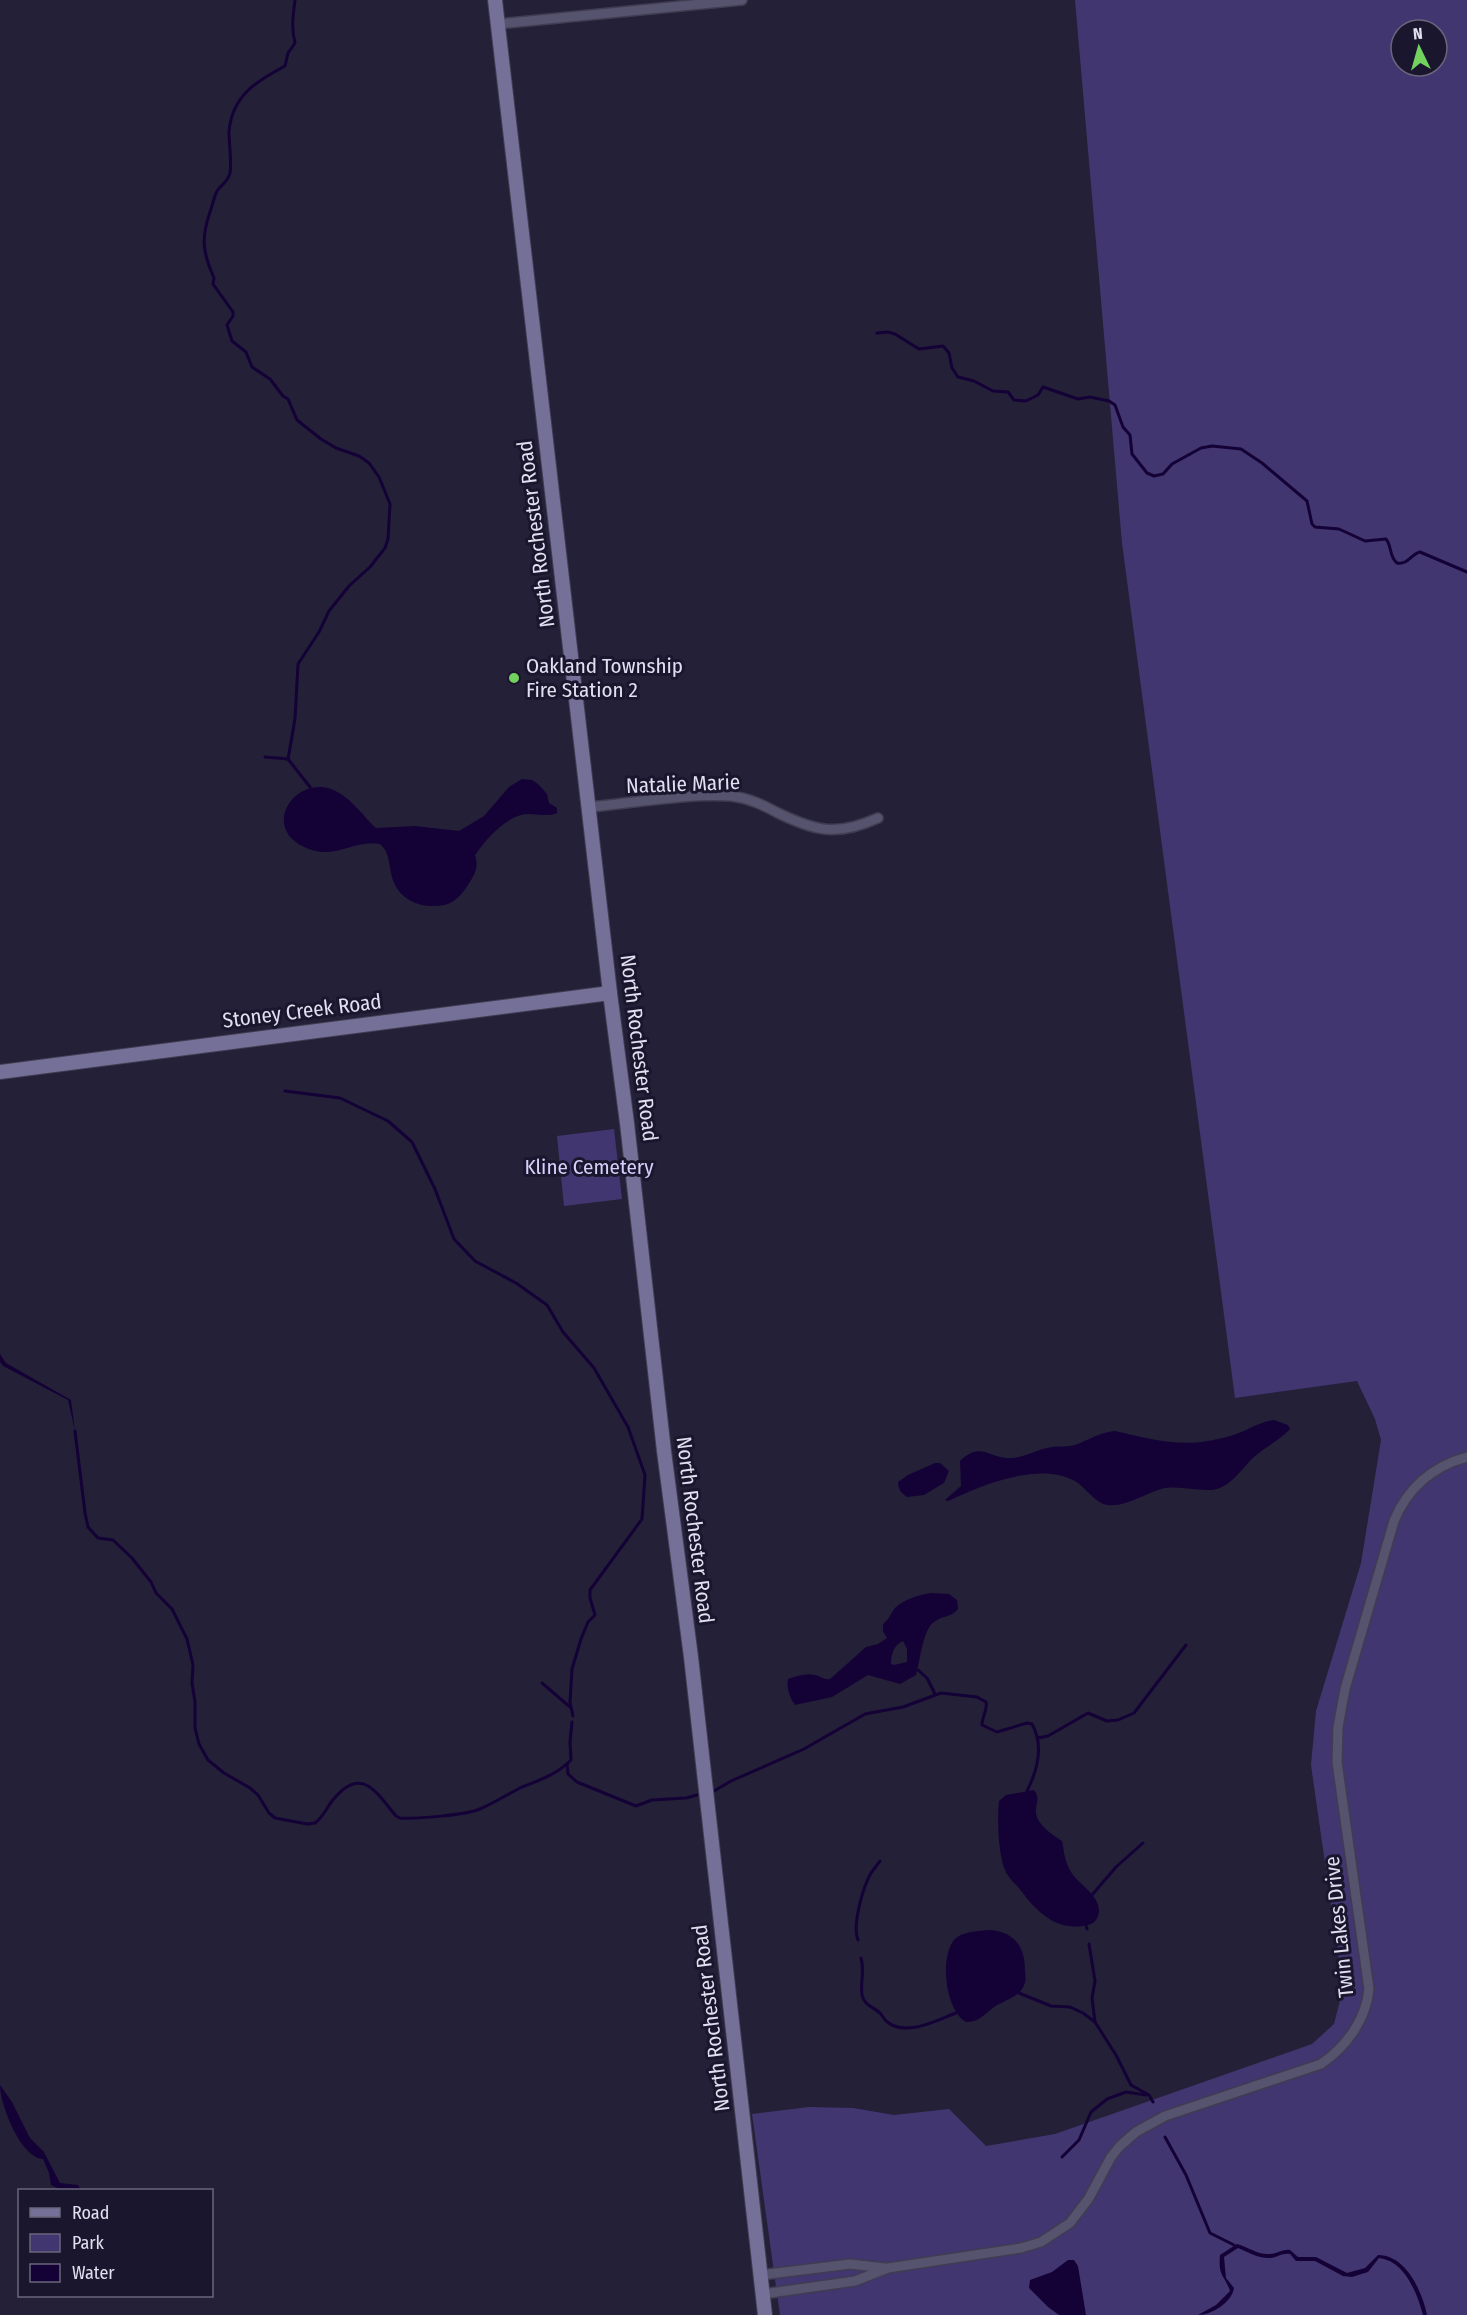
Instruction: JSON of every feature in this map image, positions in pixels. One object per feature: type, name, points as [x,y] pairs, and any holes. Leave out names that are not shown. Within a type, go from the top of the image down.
[{"type":"main road","name":"North Rochester Road","points":[[495,0],[667,1482],[691,1657],[765,2315]]},
{"type":"main road","name":"Stoney Creek Road","points":[[0,1072],[610,993]]},
{"type":"street","points":[[498,24],[742,0]]},
{"type":"street","name":"Natalie Marie","points":[[589,807],[730,796],[753,800],[808,826],[830,830],[857,828],[878,818]]},
{"type":"street","name":"Twin Lakes Drive","points":[[763,2294],[855,2281],[888,2268],[1021,2248],[1041,2242],[1057,2233],[1081,2211],[1111,2157],[1130,2136],[1165,2116],[1321,2064],[1337,2052],[1363,2014],[1369,1989],[1338,1770],[1336,1744],[1343,1698],[1401,1503],[1429,1475],[1442,1466],[1467,1457]]},
{"type":"street","name":"Twin Lakes Drive","points":[[761,2276],[850,2264],[888,2268]]},
{"type":"green space","points":[[1075,0],[1467,0],[1467,2315],[780,2315],[752,2114],[809,2107],[853,2108],[894,2115],[949,2109],[986,2146],[1055,2134],[1312,2044],[1334,2024],[1343,1989],[1311,1765],[1316,1711],[1361,1563],[1381,1440],[1375,1419],[1357,1381],[1235,1398],[1122,543]]},
{"type":"green space","name":"Kline Cemetery","points":[[614,1129],[622,1199],[564,1206],[557,1136]]},
{"type":"water","points":[[522,779],[532,780],[538,784],[547,794],[549,803],[557,808],[557,813],[520,815],[498,828],[475,855],[477,863],[473,877],[457,898],[448,904],[424,905],[405,897],[396,887],[387,854],[380,844],[363,844],[321,852],[295,842],[286,831],[284,819],[287,808],[294,798],[304,791],[317,787],[331,789],[344,796],[376,828],[415,826],[459,831],[484,816],[509,787]]},
{"type":"water","points":[[0,1354],[6,1363],[71,1400],[75,1431],[68,1400],[3,1366],[0,1362]]},
{"type":"water","points":[[1274,1420],[1288,1425],[1290,1429],[1254,1457],[1235,1478],[1218,1489],[1167,1488],[1128,1502],[1108,1505],[1095,1499],[1075,1481],[1061,1475],[1045,1473],[1028,1474],[994,1482],[948,1501],[945,1500],[961,1486],[960,1461],[974,1452],[980,1451],[1012,1458],[1047,1448],[1075,1445],[1115,1431],[1172,1442],[1199,1442],[1230,1436]]},
{"type":"water","points":[[935,1463],[940,1463],[949,1471],[944,1483],[924,1495],[907,1497],[898,1482]]},
{"type":"water","points":[[931,1593],[949,1594],[957,1600],[958,1609],[930,1626],[916,1675],[900,1684],[868,1675],[832,1697],[795,1705],[789,1693],[788,1679],[808,1674],[830,1679],[866,1647],[878,1644],[887,1638],[883,1631],[883,1624],[895,1608],[907,1600]],"holes":[[[903,1641],[907,1649],[907,1662],[891,1664],[892,1653],[897,1645]]]},
{"type":"water","points":[[1034,1790],[1037,1796],[1037,1818],[1046,1829],[1062,1841],[1071,1872],[1096,1900],[1099,1912],[1096,1921],[1091,1924],[1073,1927],[1048,1918],[1020,1890],[1004,1867],[999,1839],[999,1801],[1006,1795]]},
{"type":"water","points":[[990,1930],[1006,1934],[1021,1948],[1025,1962],[1025,1983],[1016,1995],[978,2019],[966,2022],[959,2016],[949,1996],[946,1971],[949,1949],[954,1940],[961,1935]]},
{"type":"water","points":[[0,2085],[12,2102],[30,2138],[44,2152],[60,2183],[78,2185],[80,2189],[59,2189],[51,2185],[43,2159],[27,2150],[13,2129]]},
{"type":"water","points":[[1237,2244],[1266,2254],[1290,2250],[1298,2257],[1316,2257],[1347,2273],[1365,2268],[1378,2255],[1388,2257],[1397,2261],[1411,2276],[1417,2285],[1427,2315],[1423,2315],[1408,2279],[1396,2265],[1388,2260],[1379,2258],[1368,2272],[1352,2277],[1343,2276],[1315,2261],[1296,2261],[1290,2254],[1267,2258],[1238,2248],[1224,2257],[1226,2278],[1234,2288],[1230,2298],[1209,2313],[1198,2315],[1216,2305],[1230,2291],[1221,2272],[1220,2255]]},
{"type":"water","points":[[1068,2260],[1074,2260],[1078,2266],[1086,2315],[1059,2315],[1029,2288],[1030,2280],[1052,2272]]},
{"type":"waterway","points":[[295,0],[293,16],[295,43],[288,53],[285,66],[256,84],[235,108],[229,132],[230,173],[215,196],[204,244],[214,278],[213,284],[233,312],[227,325],[232,341],[246,352],[252,367],[270,379],[288,399],[297,420],[336,448],[359,456],[369,463],[379,477],[390,504],[388,539],[385,548],[329,611],[319,632],[298,664],[295,719],[288,759],[310,787]]},
{"type":"waterway","points":[[877,333],[895,334],[919,349],[943,346],[949,353],[952,368],[958,377],[974,381],[993,391],[1008,392],[1014,400],[1026,401],[1038,395],[1043,387],[1078,399],[1090,397],[1109,401],[1115,405],[1123,427],[1130,435],[1132,454],[1147,473],[1154,476],[1163,474],[1172,464],[1201,448],[1212,446],[1241,449],[1262,463],[1307,501],[1312,524],[1315,527],[1339,529],[1365,541],[1386,539],[1397,563],[1407,561],[1420,552],[1467,572]]},
{"type":"waterway","points":[[265,757],[288,759]]},
{"type":"waterway","points":[[285,1091],[340,1098],[388,1121],[412,1142],[435,1189],[454,1239],[475,1261],[516,1283],[547,1305],[563,1332],[594,1368],[628,1427],[645,1475],[642,1519],[590,1590],[595,1615],[588,1622],[572,1669],[570,1702],[573,1716]]},
{"type":"waterway","points":[[75,1431],[88,1527],[98,1538],[113,1540],[132,1558],[151,1582],[156,1593],[172,1609],[187,1639],[193,1665],[195,1728],[199,1744],[208,1760],[224,1773],[250,1788],[275,1818],[307,1824],[315,1823],[342,1790],[351,1784],[360,1783],[375,1791],[400,1818],[441,1816],[480,1809],[554,1773],[571,1760],[572,1722]]},
{"type":"waterway","points":[[1038,1738],[1048,1736],[1088,1713],[1107,1721],[1118,1720],[1134,1713],[1186,1645]]},
{"type":"waterway","points":[[918,1670],[927,1678],[935,1694]]},
{"type":"waterway","points":[[542,1683],[570,1707]]},
{"type":"waterway","points":[[714,1791],[731,1781],[804,1749],[865,1714],[903,1707],[941,1693],[977,1697],[986,1702],[982,1725],[997,1732],[1027,1723],[1032,1724],[1038,1741],[1038,1758],[1027,1791]]},
{"type":"waterway","points":[[567,1764],[568,1774],[577,1782],[636,1806],[652,1800],[697,1795]]},
{"type":"waterway","points":[[1092,1895],[1116,1867],[1143,1843]]},
{"type":"waterway","points":[[858,1940],[856,1925],[862,1896],[871,1873],[880,1861]]},
{"type":"waterway","points":[[1086,1925],[1087,1929]]},
{"type":"waterway","points":[[1089,1944],[1095,1981],[1092,1998],[1095,2022]]},
{"type":"waterway","points":[[861,1958],[863,1998],[894,2026],[912,2028],[956,2013]]},
{"type":"waterway","points":[[1019,1993],[1051,2006],[1070,2007],[1095,2022],[1116,2055],[1131,2085],[1149,2095],[1153,2102]]},
{"type":"waterway","points":[[1062,2157],[1079,2140],[1091,2112],[1107,2099],[1126,2092],[1146,2095]]},
{"type":"waterway","points":[[1165,2137],[1186,2175],[1210,2233],[1234,2245]]},
{"type":"place","name":"Oakland Township Fire Station 2","points":[[514,678]]}]
